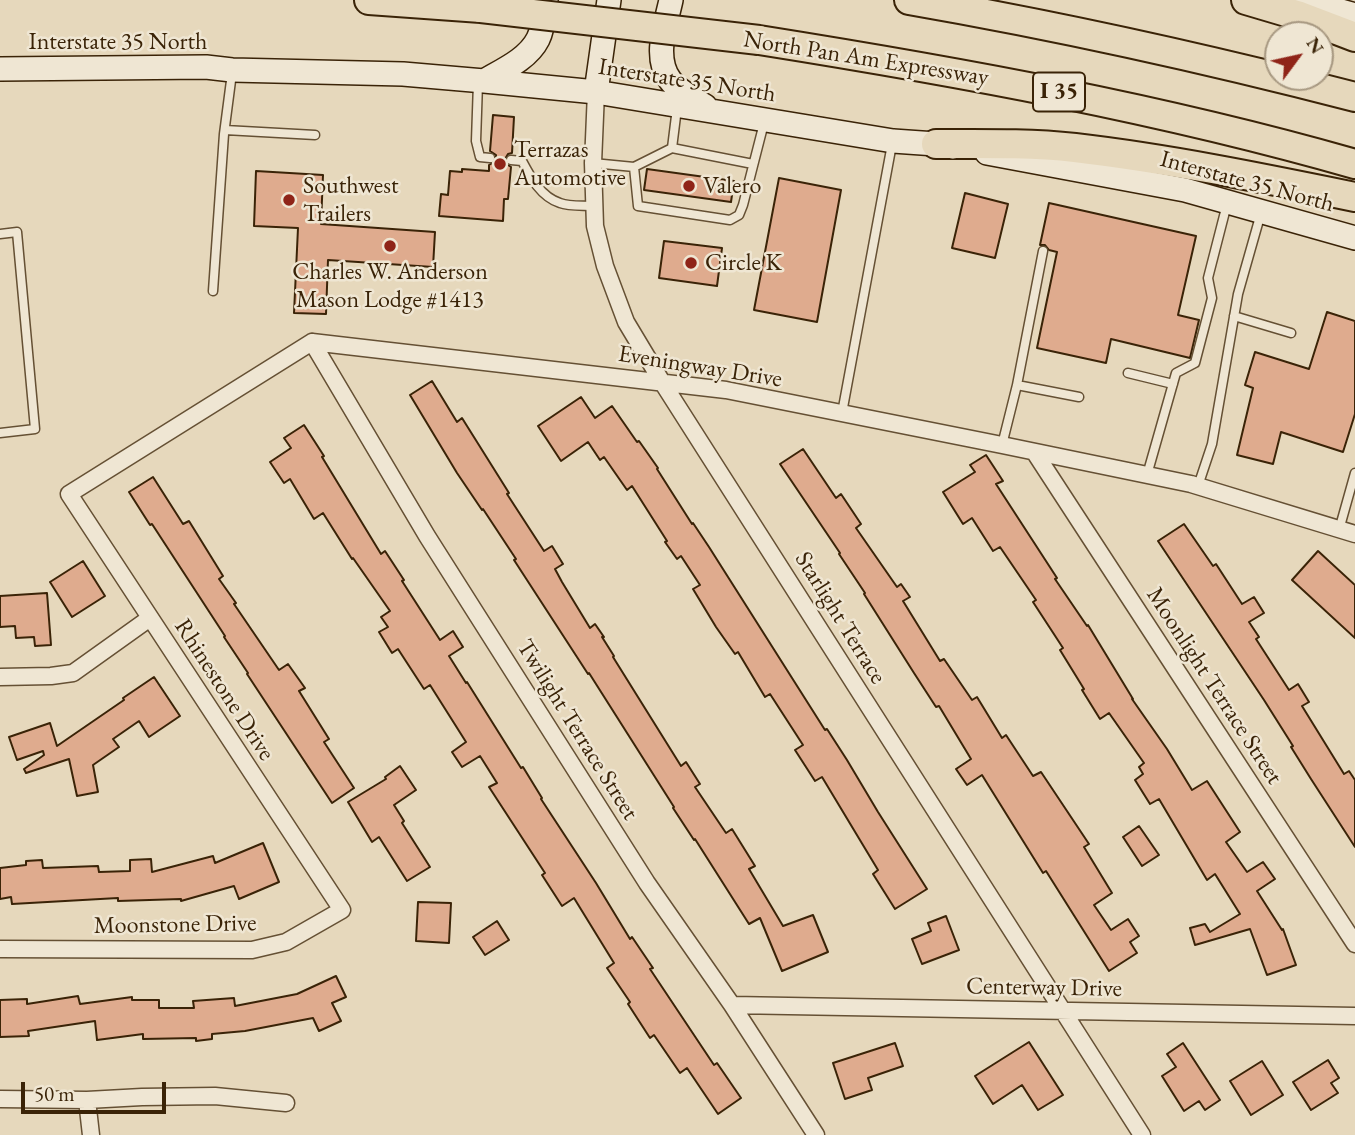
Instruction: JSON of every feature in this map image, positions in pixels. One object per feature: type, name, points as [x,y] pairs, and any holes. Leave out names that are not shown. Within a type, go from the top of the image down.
[{"type":"highway","name":"North Pan Am Expressway","points":[[369,0],[481,8],[759,40],[940,70],[1081,97],[1287,145],[1355,164]]},
{"type":"highway","name":"I 35","points":[[909,0],[1242,69],[1355,97]]},
{"type":"highway","points":[[1246,0],[1300,16],[1350,16]]},
{"type":"highway","points":[[936,144],[1029,145],[1113,153],[1355,197]]},
{"type":"main road","points":[[481,80],[529,52],[542,26],[547,0]]},
{"type":"main road","points":[[596,92],[609,0]]},
{"type":"main road","points":[[671,0],[661,46],[663,62],[670,80],[712,111]]},
{"type":"main road","points":[[1302,0],[1350,16]]},
{"type":"main road","name":"Interstate 35 North","points":[[0,69],[206,67],[403,75],[596,92],[893,141],[936,144],[1185,190],[1355,238]]},
{"type":"street","name":"Starlight Terrace","points":[[596,92],[593,163],[595,226],[609,277],[626,322],[1142,1135]]},
{"type":"street","name":"Eveningway Drive","points":[[312,342],[726,390],[1198,486],[1347,532]]},
{"type":"street","name":"Rhinestone Drive","points":[[312,342],[69,494],[342,910]]},
{"type":"street","name":"Twilight Terrace Street","points":[[312,342],[428,536],[596,802],[816,1135]]},
{"type":"street","name":"Moonlight Terrace Street","points":[[1035,453],[1355,944]]},
{"type":"street","points":[[0,677],[74,673],[150,618]]},
{"type":"street","name":"Moonstone Drive","points":[[0,949],[252,950],[286,942],[342,910]]},
{"type":"street","name":"Centerway Drive","points":[[732,1005],[1355,1016]]},
{"type":"street","points":[[0,1099],[87,1100],[215,1096],[286,1103]]},
{"type":"street","points":[[87,1100],[91,1135]]},
{"type":"lane","points":[[213,290],[232,70]]},
{"type":"lane","points":[[481,80],[476,141],[480,157],[490,158]]},
{"type":"lane","points":[[672,148],[677,106]]},
{"type":"lane","points":[[634,167],[638,206],[730,220],[739,215],[764,120]]},
{"type":"lane","points":[[225,130],[315,135]]},
{"type":"lane","points":[[841,413],[893,141]]},
{"type":"lane","points":[[593,163],[634,167],[672,148],[753,164]]},
{"type":"lane","points":[[511,160],[522,161],[546,196],[561,204],[595,205]]},
{"type":"lane","points":[[1147,475],[1176,373],[1195,363],[1212,298],[1208,278],[1228,201]]},
{"type":"lane","points":[[1198,486],[1212,444],[1238,294],[1261,210]]},
{"type":"lane","points":[[0,234],[17,232],[35,429],[0,433]]},
{"type":"lane","points":[[1002,445],[1017,385],[1043,251]]},
{"type":"lane","points":[[1234,316],[1291,333]]},
{"type":"lane","points":[[1128,373],[1173,384]]},
{"type":"lane","points":[[1017,385],[1079,397]]},
{"type":"lane","points":[[1347,532],[1355,473]]},
{"type":"building","name":"Terrazas Automotive","points":[[493,115],[514,117],[512,153],[505,159],[505,163],[511,167],[508,199],[504,199],[503,221],[439,216],[441,194],[448,195],[450,171],[489,171],[489,165],[496,161],[496,155],[490,151]]},
{"type":"building","name":"Valero","points":[[647,169],[734,181],[731,202],[644,190]]},
{"type":"building","points":[[256,171],[323,175],[321,224],[435,232],[433,267],[328,260],[326,314],[294,313],[298,228],[254,226]]},
{"type":"building","points":[[779,178],[841,190],[817,322],[754,310]]},
{"type":"building","points":[[965,193],[1008,204],[995,258],[952,248]]},
{"type":"building","points":[[1049,203],[1196,236],[1178,315],[1199,320],[1190,358],[1111,339],[1106,363],[1037,348],[1057,252],[1040,245]]},
{"type":"building","name":"Circle K","points":[[664,241],[722,248],[717,286],[659,278]]},
{"type":"building","points":[[1327,312],[1355,321],[1355,414],[1343,452],[1281,432],[1273,464],[1237,455],[1253,388],[1245,385],[1255,352],[1309,369]]},
{"type":"building","points":[[432,381],[457,422],[462,418],[544,551],[552,546],[563,564],[555,569],[562,582],[590,628],[595,624],[604,637],[613,657],[681,766],[686,762],[700,784],[695,787],[726,833],[732,829],[755,866],[749,869],[783,926],[813,915],[828,952],[782,971],[760,918],[749,924],[514,560],[516,559],[457,473],[410,395]]},
{"type":"building","points":[[581,397],[595,418],[612,406],[658,468],[927,889],[895,909],[873,874],[878,870],[822,777],[815,781],[795,750],[803,745],[770,694],[765,697],[738,652],[735,654],[716,627],[693,589],[700,585],[681,556],[677,559],[665,542],[667,541],[632,486],[627,490],[604,457],[600,460],[588,442],[561,461],[538,426]]},
{"type":"building","points":[[304,425],[381,554],[385,551],[440,640],[453,631],[463,647],[449,656],[521,768],[523,767],[630,939],[632,937],[653,968],[650,969],[714,1065],[717,1063],[741,1098],[718,1114],[687,1068],[680,1073],[654,1035],[650,1038],[607,968],[614,963],[574,898],[562,906],[542,875],[545,873],[489,787],[497,783],[480,756],[462,767],[452,752],[466,742],[430,685],[424,689],[398,649],[392,653],[379,632],[388,627],[381,617],[390,611],[323,513],[314,519],[290,479],[284,483],[270,462],[291,448],[284,438]]},
{"type":"building","points":[[803,449],[836,498],[841,494],[861,524],[856,528],[897,587],[901,584],[910,597],[903,601],[940,661],[944,659],[972,700],[977,697],[1002,738],[1006,735],[1033,776],[1041,772],[1089,844],[1084,847],[1112,893],[1094,905],[1111,930],[1128,919],[1139,936],[1130,942],[1137,953],[1109,971],[982,775],[967,785],[956,769],[971,759],[780,464]]},
{"type":"building","points":[[986,455],[1003,481],[996,484],[1192,790],[1207,781],[1240,832],[1226,842],[1247,872],[1263,862],[1275,879],[1257,891],[1283,929],[1296,965],[1267,975],[1250,929],[1195,945],[1190,928],[1205,924],[1210,932],[1240,914],[1215,874],[1207,880],[1159,799],[1150,804],[1135,780],[1143,774],[1139,767],[1144,763],[1109,713],[1100,719],[1060,650],[1063,648],[1033,602],[1036,600],[1000,547],[993,551],[972,518],[963,524],[943,492],[975,472],[970,465]]},
{"type":"building","points":[[153,477],[183,524],[189,521],[223,576],[219,579],[236,603],[234,604],[279,670],[288,664],[305,688],[299,691],[329,739],[324,742],[354,788],[332,803],[129,492]]},
{"type":"building","points":[[1184,524],[1213,566],[1216,564],[1242,604],[1254,597],[1264,613],[1249,622],[1259,637],[1256,639],[1289,690],[1298,684],[1309,702],[1302,706],[1344,774],[1349,771],[1355,780],[1355,847],[1264,700],[1158,541]]},
{"type":"building","points":[[1318,551],[1355,585],[1355,638],[1292,580]]},
{"type":"building","points":[[83,561],[105,596],[72,617],[50,582]]},
{"type":"building","points":[[47,593],[51,645],[35,646],[34,637],[16,638],[15,626],[0,627],[0,596]]},
{"type":"building","points":[[154,677],[180,716],[149,737],[139,721],[113,739],[119,747],[93,765],[98,792],[77,796],[69,759],[26,773],[24,769],[44,755],[43,751],[17,760],[9,737],[50,723],[57,746]]},
{"type":"building","points":[[400,766],[416,790],[394,805],[404,821],[402,823],[430,867],[407,881],[379,837],[372,842],[348,802],[386,779],[385,777]]},
{"type":"building","points":[[1139,826],[1159,855],[1142,866],[1123,837]]},
{"type":"building","points":[[263,843],[279,882],[239,899],[234,886],[181,901],[118,901],[118,898],[12,904],[11,897],[0,899],[0,868],[26,865],[26,861],[42,860],[43,868],[98,866],[99,872],[130,871],[130,860],[151,859],[152,872],[213,856],[215,863]]},
{"type":"building","points":[[418,902],[451,903],[449,943],[416,941]]},
{"type":"building","points":[[946,916],[959,950],[922,964],[912,939],[931,931],[928,923]]},
{"type":"building","points":[[497,921],[509,940],[485,955],[473,937]]},
{"type":"building","points":[[336,976],[346,997],[332,1003],[341,1021],[319,1031],[313,1018],[245,1031],[212,1034],[212,1039],[196,1041],[196,1038],[143,1039],[143,1034],[97,1040],[95,1021],[28,1031],[29,1036],[0,1037],[0,1000],[27,999],[27,1004],[78,996],[80,1004],[132,997],[132,1000],[159,1000],[159,1008],[194,1008],[193,1001],[234,998],[235,1006],[297,994]]},
{"type":"building","points":[[1029,1042],[1063,1095],[1038,1110],[1022,1085],[993,1104],[975,1076]]},
{"type":"building","points":[[895,1043],[903,1066],[868,1078],[872,1090],[845,1099],[833,1063]]},
{"type":"building","points":[[1183,1043],[1220,1100],[1205,1110],[1199,1101],[1184,1111],[1162,1076],[1176,1067],[1167,1054]]},
{"type":"building","points":[[1328,1060],[1339,1078],[1331,1083],[1338,1093],[1311,1110],[1293,1082]]},
{"type":"building","points":[[1262,1061],[1283,1095],[1251,1115],[1230,1081]]},
{"type":"place","name":"Terrazas Automotive","points":[[500,164]]},
{"type":"place","name":"Valero","points":[[689,186]]},
{"type":"place","name":"Southwest Trailers","points":[[289,200]]},
{"type":"place","name":"Charles W. Anderson Mason Lodge #1413","points":[[390,246]]},
{"type":"place","name":"Circle K","points":[[691,263]]}]
